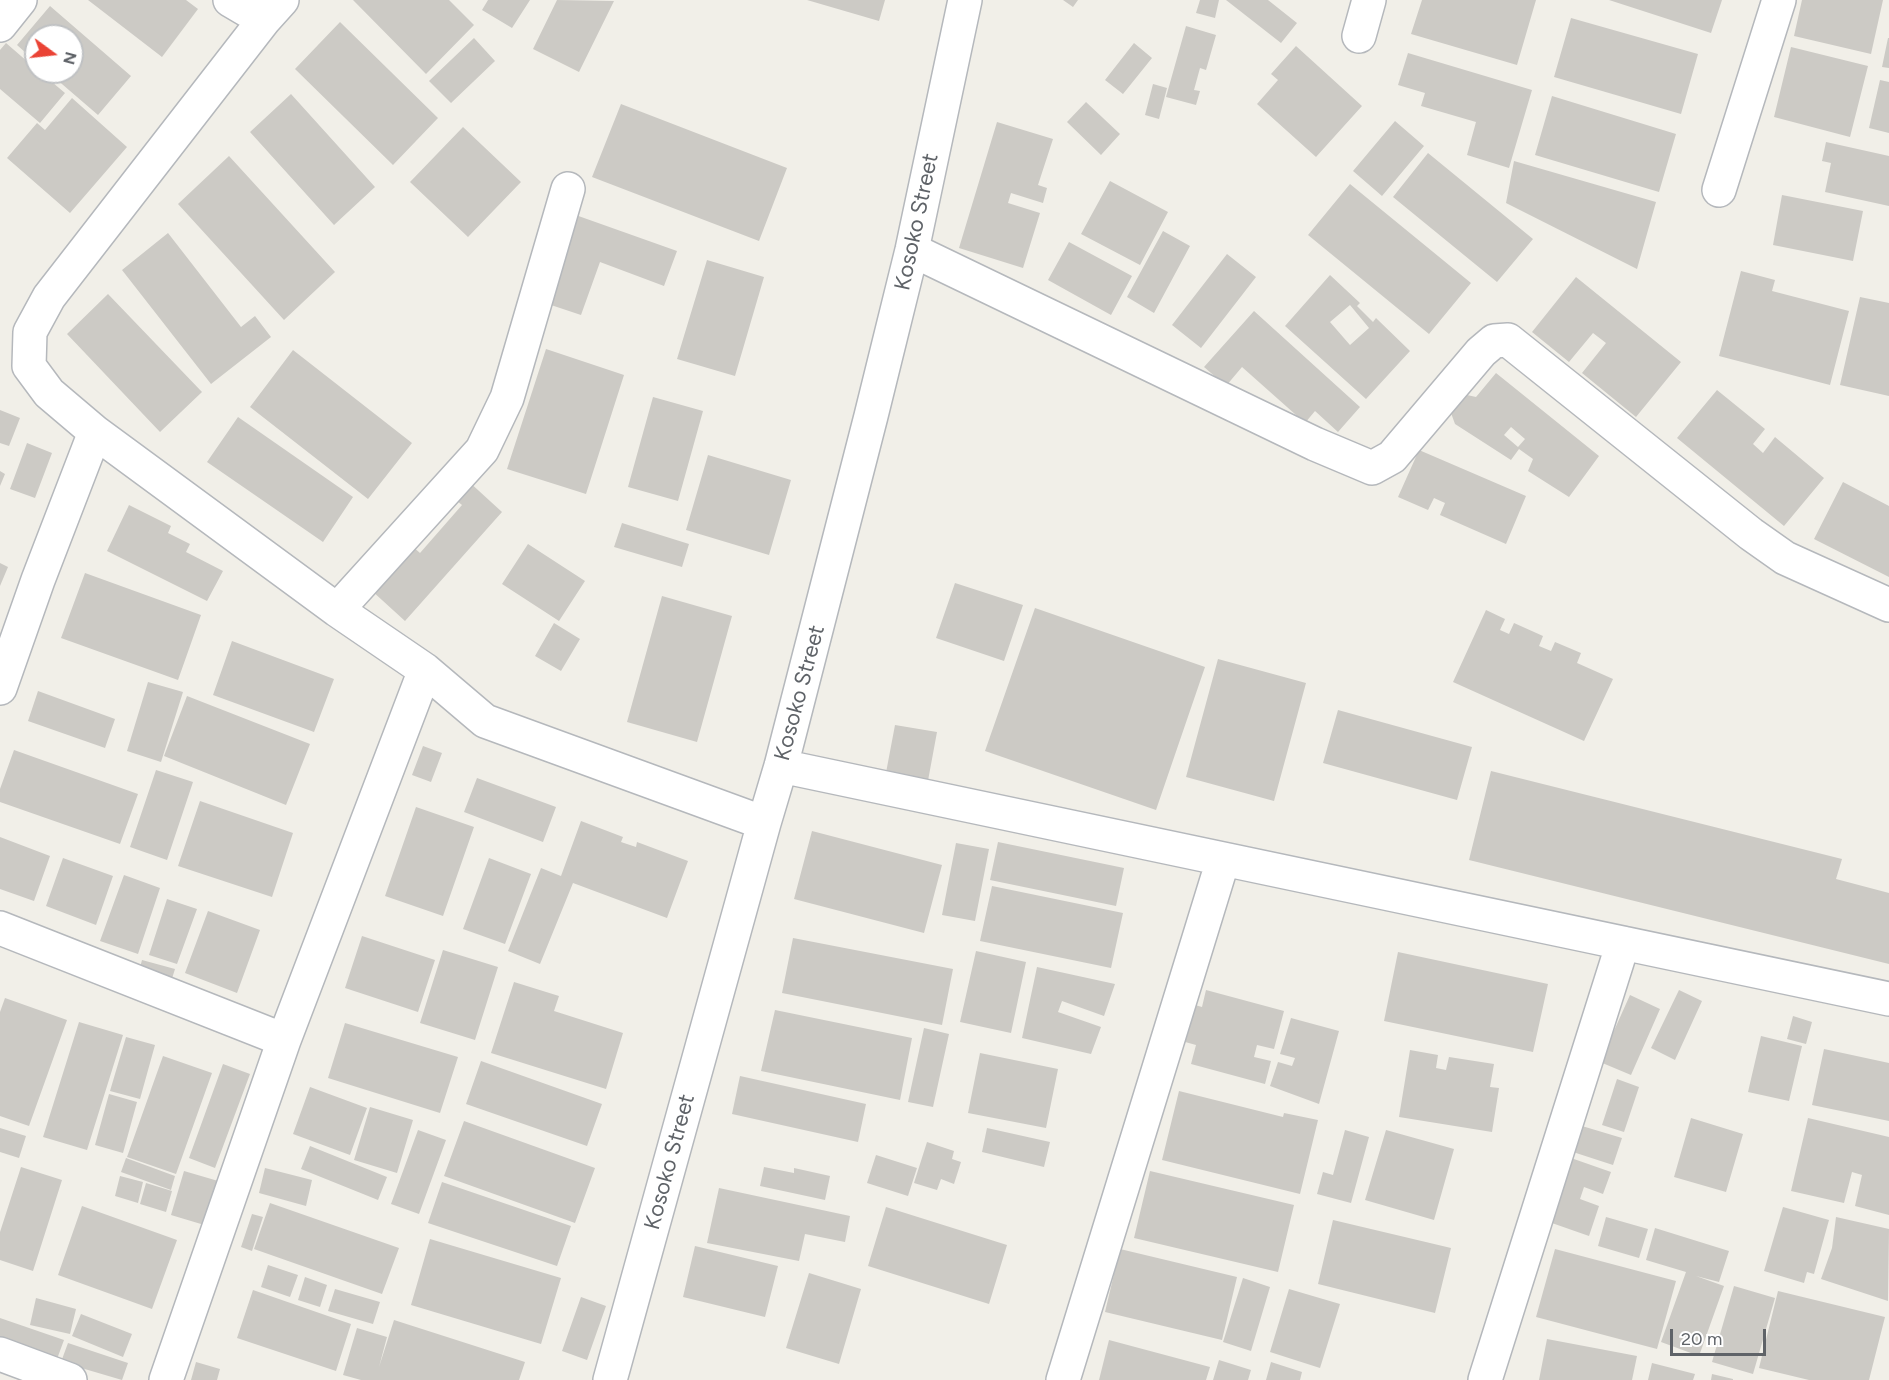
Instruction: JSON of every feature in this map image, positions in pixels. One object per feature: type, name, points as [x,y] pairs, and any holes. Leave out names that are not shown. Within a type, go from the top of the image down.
[{"type":"street","points":[[0,25],[20,0]]},
{"type":"street","points":[[231,0],[273,10],[49,297],[30,332],[29,366],[50,393],[95,432],[337,610],[425,670],[485,721],[764,823]]},
{"type":"street","name":"Kosoko Street","points":[[610,1380],[781,766],[871,417],[912,250],[965,0]]},
{"type":"street","points":[[1359,36],[1369,0]]},
{"type":"street","points":[[1719,190],[1779,0]]},
{"type":"street","points":[[337,610],[482,450],[507,398],[568,189]]},
{"type":"street","points":[[912,250],[1315,444],[1372,468],[1392,457],[1481,352],[1494,341],[1508,340],[1750,534],[1785,558],[1889,605]]},
{"type":"street","points":[[0,688],[38,580],[95,432]]},
{"type":"street","points":[[166,1380],[285,1040],[425,670]]},
{"type":"street","points":[[781,766],[1889,999]]},
{"type":"street","points":[[1063,1380],[1223,860]]},
{"type":"street","points":[[0,928],[285,1040]]},
{"type":"street","points":[[1485,1380],[1623,943]]},
{"type":"street","points":[[0,1354],[70,1380]]},
{"type":"building","points":[[88,0],[186,0],[198,9],[162,57]]},
{"type":"building","points":[[353,0],[449,0],[474,25],[426,74]]},
{"type":"building","points":[[488,0],[530,0],[512,28],[482,10]]},
{"type":"building","points":[[557,0],[614,1],[579,72],[533,49]]},
{"type":"building","points":[[807,0],[885,0],[879,21]]},
{"type":"building","points":[[1063,0],[1078,0],[1073,7]]},
{"type":"building","points":[[1200,0],[1219,0],[1215,18],[1196,13]]},
{"type":"building","points":[[1226,0],[1268,0],[1297,23],[1281,43]]},
{"type":"building","points":[[1422,0],[1536,0],[1517,65],[1411,34]]},
{"type":"building","points":[[1609,0],[1722,0],[1711,33]]},
{"type":"building","points":[[1802,0],[1883,0],[1871,54],[1794,36]]},
{"type":"building","points":[[50,6],[71,24],[35,24]]},
{"type":"building","points":[[1571,18],[1698,54],[1681,114],[1554,77]]},
{"type":"building","points":[[340,22],[438,118],[393,165],[295,69]]},
{"type":"building","points":[[1186,26],[1216,35],[1206,70],[1200,68],[1194,90],[1200,91],[1196,105],[1166,97]]},
{"type":"building","points":[[84,35],[131,76],[98,115],[62,84],[84,84]]},
{"type":"building","points":[[24,37],[24,51],[17,45]]},
{"type":"building","points":[[474,38],[495,61],[451,103],[429,81]]},
{"type":"building","points":[[1889,38],[1889,68],[1882,67]]},
{"type":"building","points":[[6,43],[24,59],[24,84],[54,84],[65,93],[40,123],[0,89],[0,50]]},
{"type":"building","points":[[1134,43],[1152,58],[1123,94],[1105,80]]},
{"type":"building","points":[[1296,46],[1362,106],[1316,157],[1257,104],[1278,80],[1271,74]]},
{"type":"building","points":[[1791,47],[1868,66],[1850,137],[1774,117]]},
{"type":"building","points":[[1408,53],[1532,90],[1509,168],[1467,155],[1476,122],[1421,106],[1425,93],[1398,85]]},
{"type":"building","points":[[1880,80],[1889,82],[1889,133],[1869,128]]},
{"type":"building","points":[[1153,84],[1167,88],[1159,119],[1145,115]]},
{"type":"building","points":[[291,94],[375,187],[334,225],[250,132]]},
{"type":"building","points":[[1552,96],[1676,134],[1659,192],[1535,155]]},
{"type":"building","points":[[72,98],[127,147],[70,213],[7,158],[37,123],[45,130]]},
{"type":"building","points":[[1086,102],[1120,134],[1101,155],[1067,122]]},
{"type":"building","points":[[621,104],[787,168],[759,241],[592,177]]},
{"type":"building","points":[[1395,121],[1424,146],[1382,196],[1353,171]]},
{"type":"building","points":[[997,122],[1053,139],[1038,185],[1047,188],[1043,203],[1011,193],[1008,203],[1040,213],[1023,268],[959,248]]},
{"type":"building","points":[[463,127],[521,182],[468,237],[410,182]]},
{"type":"building","points":[[1826,142],[1889,156],[1889,206],[1825,192],[1831,163],[1822,161]]},
{"type":"building","points":[[1428,153],[1533,239],[1497,282],[1393,197]]},
{"type":"building","points":[[229,156],[335,272],[284,320],[178,204]]},
{"type":"building","points":[[1514,161],[1656,202],[1637,269],[1506,203]]},
{"type":"building","points":[[1110,181],[1168,212],[1140,265],[1081,234]]},
{"type":"building","points":[[1350,184],[1471,283],[1429,334],[1308,235]]},
{"type":"building","points":[[1782,195],[1863,211],[1853,261],[1773,245]]},
{"type":"building","points":[[570,213],[677,251],[664,286],[600,262],[581,315],[539,301]]},
{"type":"building","points":[[1163,231],[1190,246],[1154,313],[1127,297]]},
{"type":"building","points":[[168,233],[241,327],[255,316],[271,337],[211,384],[122,270]]},
{"type":"building","points":[[1069,242],[1132,276],[1111,315],[1048,280]]},
{"type":"building","points":[[1227,254],[1256,277],[1201,348],[1172,325]]},
{"type":"building","points":[[707,260],[764,277],[735,376],[677,359]]},
{"type":"building","points":[[1741,271],[1775,280],[1772,291],[1849,311],[1830,385],[1719,356]]},
{"type":"building","points":[[1330,275],[1360,303],[1357,306],[1373,322],[1376,318],[1410,351],[1366,399],[1285,326]],"holes":[[[1350,305],[1369,328],[1350,345],[1330,322]]]},
{"type":"building","points":[[1576,277],[1681,362],[1636,417],[1582,373],[1606,343],[1593,333],[1569,362],[1532,332]]},
{"type":"building","points":[[108,294],[202,392],[160,432],[67,334]]},
{"type":"building","points":[[1860,297],[1889,303],[1889,396],[1840,385]]},
{"type":"building","points":[[1254,311],[1360,407],[1338,432],[1315,411],[1305,423],[1242,367],[1226,386],[1204,367]]},
{"type":"building","points":[[546,349],[624,375],[586,494],[507,469]]},
{"type":"building","points":[[293,350],[412,443],[368,499],[250,407]]},
{"type":"building","points":[[1496,373],[1599,456],[1569,497],[1528,471],[1533,459],[1519,449],[1511,460],[1455,424],[1451,413],[1467,395],[1476,397]],"holes":[[[1511,427],[1525,439],[1518,447],[1504,435]]]},
{"type":"building","points":[[1717,390],[1765,429],[1753,444],[1763,453],[1775,437],[1824,478],[1784,526],[1677,438]]},
{"type":"building","points":[[653,397],[703,411],[678,501],[628,487]]},
{"type":"building","points":[[0,410],[20,418],[9,446],[0,443]]},
{"type":"building","points":[[238,417],[353,497],[323,542],[207,462]]},
{"type":"building","points":[[27,443],[52,453],[35,498],[10,489]]},
{"type":"building","points":[[1419,450],[1526,496],[1506,544],[1440,515],[1445,503],[1434,498],[1428,510],[1398,497]]},
{"type":"building","points":[[708,455],[791,480],[769,555],[686,530]]},
{"type":"building","points":[[0,471],[5,474],[0,486]]},
{"type":"building","points":[[467,480],[502,512],[405,621],[371,590],[411,545],[420,553],[462,505],[452,497]]},
{"type":"building","points":[[1843,482],[1889,506],[1889,577],[1814,539]]},
{"type":"building","points":[[129,505],[171,526],[168,533],[190,544],[186,552],[223,571],[207,601],[107,551]]},
{"type":"building","points":[[622,523],[689,544],[682,567],[614,547]]},
{"type":"building","points":[[528,544],[585,581],[559,621],[502,584]]},
{"type":"building","points":[[0,563],[8,567],[0,586]]},
{"type":"building","points":[[85,573],[201,615],[178,680],[61,638]]},
{"type":"building","points":[[955,583],[1023,605],[1004,661],[936,638]]},
{"type":"building","points":[[662,596],[732,616],[697,742],[627,722]]},
{"type":"building","points":[[1035,608],[1205,667],[1156,810],[985,751]]},
{"type":"building","points":[[1486,610],[1505,619],[1500,630],[1509,634],[1514,623],[1543,636],[1539,646],[1551,651],[1555,642],[1581,653],[1577,663],[1613,679],[1584,741],[1453,682]]},
{"type":"building","points":[[554,623],[580,639],[561,671],[535,656]]},
{"type":"building","points":[[232,641],[334,679],[314,732],[213,695]]},
{"type":"building","points":[[1218,659],[1306,683],[1274,801],[1186,777]]},
{"type":"building","points":[[148,682],[183,692],[161,762],[127,751]]},
{"type":"building","points":[[38,691],[115,719],[105,748],[28,721]]},
{"type":"building","points":[[187,696],[310,744],[286,805],[164,756]]},
{"type":"building","points":[[1338,710],[1472,747],[1457,800],[1323,763]]},
{"type":"building","points":[[895,725],[937,732],[927,786],[885,778]]},
{"type":"building","points":[[423,746],[442,753],[431,782],[412,775]]},
{"type":"building","points":[[14,750],[138,794],[120,844],[0,802],[0,789]]},
{"type":"building","points":[[156,770],[193,782],[167,860],[130,847]]},
{"type":"building","points":[[1491,771],[1842,859],[1836,879],[1889,893],[1889,964],[1469,860]]},
{"type":"building","points":[[477,778],[556,807],[543,842],[464,812]]},
{"type":"building","points":[[200,801],[293,833],[272,897],[178,866]]},
{"type":"building","points":[[416,807],[474,827],[443,916],[385,896]]},
{"type":"building","points":[[581,821],[623,837],[621,842],[636,847],[637,842],[688,861],[667,918],[573,883],[540,964],[508,951],[541,868],[561,876]]},
{"type":"building","points":[[812,831],[942,865],[924,933],[794,899]]},
{"type":"building","points":[[0,837],[50,856],[34,901],[0,889]]},
{"type":"building","points":[[998,842],[1124,868],[1116,906],[990,880]]},
{"type":"building","points":[[956,843],[989,849],[975,921],[942,915]]},
{"type":"building","points":[[63,858],[113,876],[96,925],[46,906]]},
{"type":"building","points":[[489,858],[531,874],[505,944],[463,929]]},
{"type":"building","points":[[124,875],[160,888],[138,954],[100,941]]},
{"type":"building","points":[[992,886],[1123,913],[1111,968],[980,941]]},
{"type":"building","points":[[167,899],[197,909],[177,964],[149,955]]},
{"type":"building","points":[[208,911],[260,930],[237,993],[185,973]]},
{"type":"building","points":[[362,936],[435,960],[418,1012],[345,988]]},
{"type":"building","points":[[793,938],[953,969],[942,1025],[782,993]]},
{"type":"building","points":[[443,950],[498,967],[475,1040],[420,1023]]},
{"type":"building","points":[[976,951],[1026,962],[1011,1033],[960,1022]]},
{"type":"building","points":[[1398,952],[1548,984],[1533,1052],[1384,1021]]},
{"type":"building","points":[[142,960],[175,969],[169,988],[137,979]]},
{"type":"building","points":[[1037,967],[1115,984],[1104,1016],[1062,1001],[1058,1012],[1101,1027],[1091,1054],[1022,1038]]},
{"type":"building","points":[[514,982],[559,996],[554,1011],[623,1033],[606,1089],[491,1053]]},
{"type":"building","points":[[1206,990],[1284,1011],[1274,1049],[1257,1045],[1254,1057],[1271,1061],[1265,1084],[1191,1064],[1196,1045],[1178,1040],[1188,1003],[1202,1007]]},
{"type":"building","points":[[1679,990],[1702,1001],[1675,1060],[1651,1048]]},
{"type":"building","points":[[1630,995],[1660,1009],[1631,1075],[1600,1062]]},
{"type":"building","points":[[5,998],[67,1020],[29,1126],[0,1116],[0,1012]]},
{"type":"building","points":[[775,1010],[912,1038],[900,1100],[761,1071]]},
{"type":"building","points":[[1793,1016],[1812,1022],[1806,1044],[1787,1039]]},
{"type":"building","points":[[1291,1018],[1339,1031],[1319,1104],[1270,1086],[1278,1062],[1292,1066],[1295,1058],[1280,1054]]},
{"type":"building","points":[[79,1022],[123,1035],[87,1150],[43,1137]]},
{"type":"building","points":[[345,1023],[458,1057],[440,1113],[328,1078]]},
{"type":"building","points":[[924,1028],[949,1034],[933,1107],[908,1102]]},
{"type":"building","points":[[1761,1036],[1802,1046],[1789,1101],[1748,1092]]},
{"type":"building","points":[[126,1037],[155,1045],[140,1099],[110,1091]]},
{"type":"building","points":[[1824,1049],[1889,1063],[1889,1121],[1812,1105]]},
{"type":"building","points":[[1410,1050],[1438,1055],[1436,1068],[1446,1070],[1449,1057],[1494,1064],[1490,1087],[1499,1088],[1492,1132],[1399,1117]]},
{"type":"building","points":[[980,1053],[1058,1069],[1046,1128],[968,1113]]},
{"type":"building","points":[[163,1056],[212,1073],[176,1174],[127,1157]]},
{"type":"building","points":[[481,1061],[602,1104],[587,1146],[466,1104]]},
{"type":"building","points":[[223,1064],[250,1074],[215,1168],[189,1158]]},
{"type":"building","points":[[740,1076],[866,1104],[858,1142],[732,1114]]},
{"type":"building","points":[[1617,1079],[1639,1087],[1624,1132],[1602,1125]]},
{"type":"building","points":[[310,1087],[367,1108],[350,1155],[293,1134]]},
{"type":"building","points":[[1179,1091],[1283,1117],[1284,1113],[1318,1120],[1300,1194],[1162,1160]]},
{"type":"building","points":[[109,1094],[137,1102],[123,1153],[95,1145]]},
{"type":"building","points":[[370,1107],[413,1120],[397,1173],[354,1160]]},
{"type":"building","points":[[1691,1118],[1743,1134],[1726,1192],[1674,1177]]},
{"type":"building","points":[[1808,1118],[1889,1137],[1889,1215],[1855,1206],[1862,1175],[1852,1172],[1844,1203],[1791,1191]]},
{"type":"building","points":[[464,1121],[595,1168],[575,1223],[444,1176]]},
{"type":"building","points":[[1582,1126],[1622,1138],[1613,1165],[1573,1152]]},
{"type":"building","points":[[0,1128],[26,1136],[19,1158],[0,1152]]},
{"type":"building","points":[[987,1128],[1050,1142],[1044,1167],[982,1152]]},
{"type":"building","points":[[418,1130],[446,1140],[419,1214],[391,1204]]},
{"type":"building","points":[[1345,1130],[1369,1137],[1351,1203],[1317,1194],[1323,1172],[1333,1175]]},
{"type":"building","points":[[1386,1130],[1454,1149],[1434,1220],[1365,1200]]},
{"type":"building","points":[[927,1142],[954,1151],[952,1159],[961,1162],[954,1184],[941,1179],[937,1190],[914,1183]]},
{"type":"building","points":[[310,1146],[387,1177],[378,1200],[301,1169]]},
{"type":"building","points":[[876,1155],[917,1168],[908,1196],[867,1183]]},
{"type":"building","points":[[126,1158],[175,1176],[171,1190],[121,1172]]},
{"type":"building","points":[[1571,1158],[1611,1172],[1603,1194],[1584,1187],[1580,1199],[1599,1206],[1589,1236],[1549,1222]]},
{"type":"building","points":[[21,1167],[62,1180],[33,1271],[0,1260],[0,1232]]},
{"type":"building","points":[[764,1167],[794,1173],[794,1168],[830,1176],[825,1200],[760,1186]]},
{"type":"building","points":[[265,1168],[312,1180],[306,1206],[259,1193]]},
{"type":"building","points":[[184,1171],[225,1183],[211,1227],[171,1215]]},
{"type":"building","points":[[1150,1171],[1294,1205],[1278,1272],[1134,1238]]},
{"type":"building","points":[[120,1176],[143,1182],[138,1203],[115,1196]]},
{"type":"building","points":[[442,1182],[571,1226],[557,1266],[428,1223]]},
{"type":"building","points":[[146,1183],[172,1191],[166,1212],[140,1204]]},
{"type":"building","points":[[719,1188],[850,1216],[845,1242],[805,1234],[799,1261],[707,1243]]},
{"type":"building","points":[[270,1203],[399,1248],[382,1294],[254,1249]]},
{"type":"building","points":[[82,1206],[177,1240],[152,1309],[58,1275]]},
{"type":"building","points":[[886,1207],[1007,1245],[989,1304],[868,1266]]},
{"type":"building","points":[[1783,1207],[1829,1220],[1814,1274],[1807,1272],[1804,1283],[1764,1271]]},
{"type":"building","points":[[252,1214],[263,1217],[252,1251],[241,1247]]},
{"type":"building","points":[[1606,1217],[1648,1229],[1639,1258],[1598,1246]]},
{"type":"building","points":[[1836,1217],[1889,1229],[1888,1301],[1821,1279],[1832,1248]]},
{"type":"building","points":[[1333,1220],[1451,1248],[1435,1313],[1318,1284]]},
{"type":"building","points":[[1655,1228],[1729,1251],[1719,1282],[1696,1276],[1724,1286],[1699,1356],[1661,1342],[1686,1272],[1646,1260]]},
{"type":"building","points":[[430,1239],[561,1278],[541,1344],[411,1305]]},
{"type":"building","points":[[695,1246],[778,1266],[765,1317],[683,1297]]},
{"type":"building","points":[[1120,1249],[1237,1277],[1222,1340],[1105,1312]]},
{"type":"building","points":[[1555,1249],[1676,1281],[1657,1349],[1536,1317]]},
{"type":"building","points":[[268,1265],[298,1275],[290,1297],[261,1287]]},
{"type":"building","points":[[809,1273],[861,1289],[839,1364],[786,1348]]},
{"type":"building","points":[[305,1277],[327,1285],[320,1307],[298,1300]]},
{"type":"building","points":[[1243,1278],[1270,1287],[1251,1351],[1223,1342]]},
{"type":"building","points":[[1734,1286],[1775,1298],[1753,1374],[1712,1362]]},
{"type":"building","points":[[335,1289],[380,1302],[373,1324],[328,1311]]},
{"type":"building","points":[[1289,1289],[1340,1304],[1320,1368],[1270,1352]]},
{"type":"building","points":[[253,1290],[351,1324],[336,1371],[237,1338]]},
{"type":"building","points":[[1778,1291],[1885,1317],[1869,1380],[1809,1380],[1759,1368]]},
{"type":"building","points":[[581,1297],[606,1306],[587,1360],[562,1351]]},
{"type":"building","points":[[36,1298],[76,1309],[70,1334],[30,1325]]},
{"type":"building","points":[[81,1314],[132,1334],[123,1357],[72,1336]]},
{"type":"building","points":[[0,1318],[64,1340],[57,1359],[0,1339]]},
{"type":"building","points":[[394,1320],[525,1362],[519,1380],[361,1380],[343,1375],[357,1328],[387,1337],[379,1367]]},
{"type":"building","points":[[1547,1339],[1637,1356],[1632,1380],[1539,1380]]},
{"type":"building","points":[[1109,1340],[1210,1367],[1206,1380],[1099,1380]]},
{"type":"building","points":[[68,1343],[128,1363],[122,1380],[61,1362]]},
{"type":"building","points":[[1219,1360],[1251,1370],[1248,1380],[1213,1380]]},
{"type":"building","points":[[196,1362],[220,1369],[217,1380],[191,1380]]},
{"type":"building","points":[[1271,1362],[1302,1372],[1300,1380],[1266,1380]]},
{"type":"building","points":[[1652,1363],[1695,1374],[1693,1380],[1648,1380]]},
{"type":"building","points":[[1712,1374],[1733,1379],[1733,1380],[1711,1380]]}]
